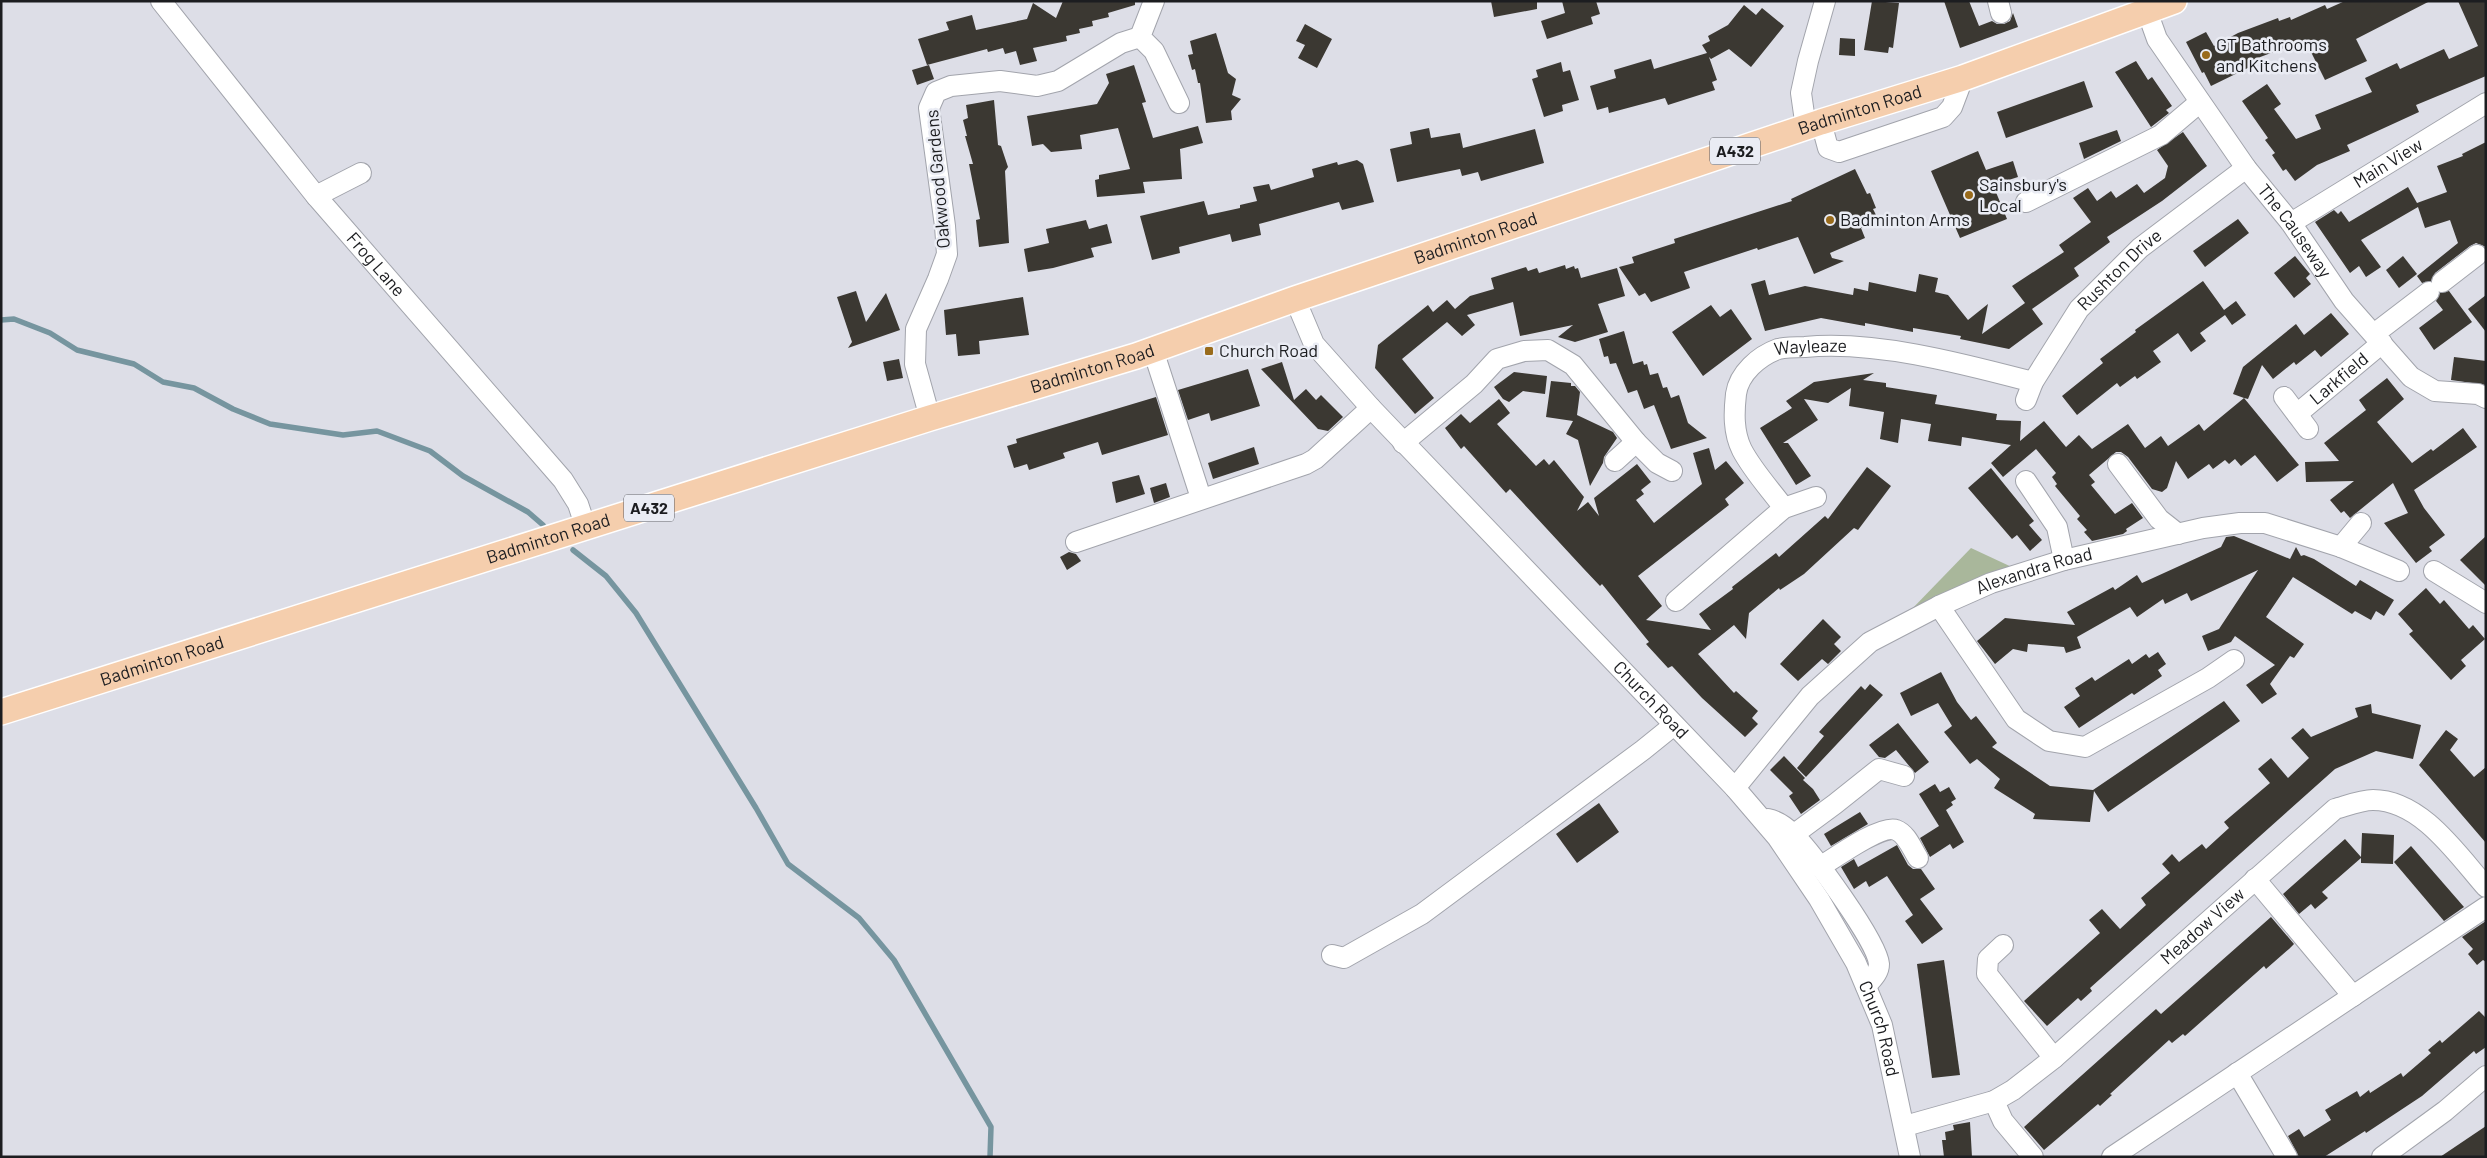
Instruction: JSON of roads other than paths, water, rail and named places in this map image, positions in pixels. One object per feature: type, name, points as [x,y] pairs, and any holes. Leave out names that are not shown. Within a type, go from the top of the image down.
[{"type":"main road","name":"Badminton Road","points":[[1,712],[930,418],[1153,350],[1295,299],[1813,125],[1963,78],[2174,1]]},
{"type":"street","name":"Frog Lane","points":[[161,1],[316,196],[563,480],[578,504],[586,528]]},
{"type":"street","points":[[1154,1],[1140,37],[1154,51],[1179,103]]},
{"type":"street","points":[[1825,1],[1801,93],[1813,125],[1828,148],[1839,152],[1943,117],[1952,107],[1963,78]]},
{"type":"street","name":"The Causeway","points":[[2147,11],[2157,39],[2246,168],[2291,223],[2344,301],[2411,376],[2435,391],[2478,394],[2486,398]]},
{"type":"street","name":"Oakwood Gardens","points":[[930,418],[915,364],[916,329],[938,279],[946,254],[945,226],[929,108],[936,92],[951,86],[1000,81],[1037,86],[1058,81],[1120,43],[1140,37]]},
{"type":"street","points":[[2026,202],[2161,135],[2200,102]]},
{"type":"street","name":"Main View","points":[[2291,223],[2486,103]]},
{"type":"street","name":"Rushton Drive","points":[[2030,391],[2079,309],[2140,248],[2246,168]]},
{"type":"street","points":[[316,196],[361,173]]},
{"type":"street","name":"Larkfield","points":[[2284,397],[2302,421],[2378,339],[2435,287],[2477,255]]},
{"type":"street","name":"Church Road","points":[[1295,299],[1314,344],[1371,408],[1735,788],[1777,838],[1819,899],[1856,963],[1866,986],[1882,1025],[1905,1126],[1910,1157]]},
{"type":"street","name":"Wayleaze","points":[[1784,508],[1740,448],[1733,416],[1737,386],[1745,372],[1755,362],[1779,349],[1825,345],[1866,348],[1951,361],[2030,391]]},
{"type":"street","points":[[1153,350],[1201,498]]},
{"type":"street","points":[[1403,443],[1474,384],[1497,359],[1524,351],[1548,350],[1573,366],[1636,442],[1657,463],[1672,472]]},
{"type":"street","points":[[1076,542],[1201,498],[1306,464],[1371,408]]},
{"type":"street","points":[[1615,461],[1636,442]]},
{"type":"street","points":[[2118,464],[2159,519],[2178,534]]},
{"type":"street","points":[[2026,481],[2057,527],[2064,560]]},
{"type":"street","points":[[1676,601],[1784,508],[1816,497]]},
{"type":"street","name":"Alexandra Road","points":[[1735,788],[1810,696],[1870,642],[1939,606],[1991,583],[2064,560],[2178,534],[2240,523],[2265,523],[2341,547],[2399,571]]},
{"type":"street","points":[[2341,547],[2361,523]]},
{"type":"street","points":[[2434,571],[2486,603]]},
{"type":"street","points":[[1939,606],[2016,719],[2049,741],[2085,747],[2208,678],[2234,660]]},
{"type":"street","points":[[1332,955],[1344,958],[1422,914],[1628,762],[1674,724]]},
{"type":"street","points":[[1793,835],[1878,769],[1904,776]]},
{"type":"street","name":"Meadow View","points":[[1905,1126],[1994,1101],[2013,1090],[2054,1058],[2335,809],[2372,800],[2408,808],[2439,832],[2486,887]]},
{"type":"street","points":[[1762,820],[1777,822],[1793,835],[1820,867],[1844,901],[1877,957],[1878,972],[1866,986]]},
{"type":"street","points":[[1820,867],[1864,840],[1890,829],[1896,830],[1907,840],[1918,858]]},
{"type":"street","points":[[2255,879],[2352,996]]},
{"type":"street","points":[[2112,1157],[2486,907]]},
{"type":"street","points":[[2003,945],[1988,960],[1987,974],[2054,1058]]},
{"type":"street","points":[[2236,1073],[2287,1157]]},
{"type":"street","points":[[2387,1155],[2445,1111],[2486,1076]]},
{"type":"street","points":[[1994,1101],[2003,1121],[2033,1157]]},
{"type":"waterway","points":[[1,320],[14,319],[50,333],[77,350],[134,364],[163,382],[194,388],[233,409],[270,424],[343,435],[377,431],[430,451],[463,476],[528,512],[543,525]]},
{"type":"waterway","points":[[573,550],[606,576],[636,613],[756,808],[788,864],[859,918],[894,960],[991,1127],[990,1157]]},
{"type":"place","name":"GT Bathrooms and Kitchens","points":[[2206,55]]},
{"type":"place","name":"Sainsbury's Local","points":[[1969,195]]},
{"type":"place","name":"Badminton Arms","points":[[1830,220]]},
{"type":"place","name":"Church Road","points":[[1209,351]]}]
